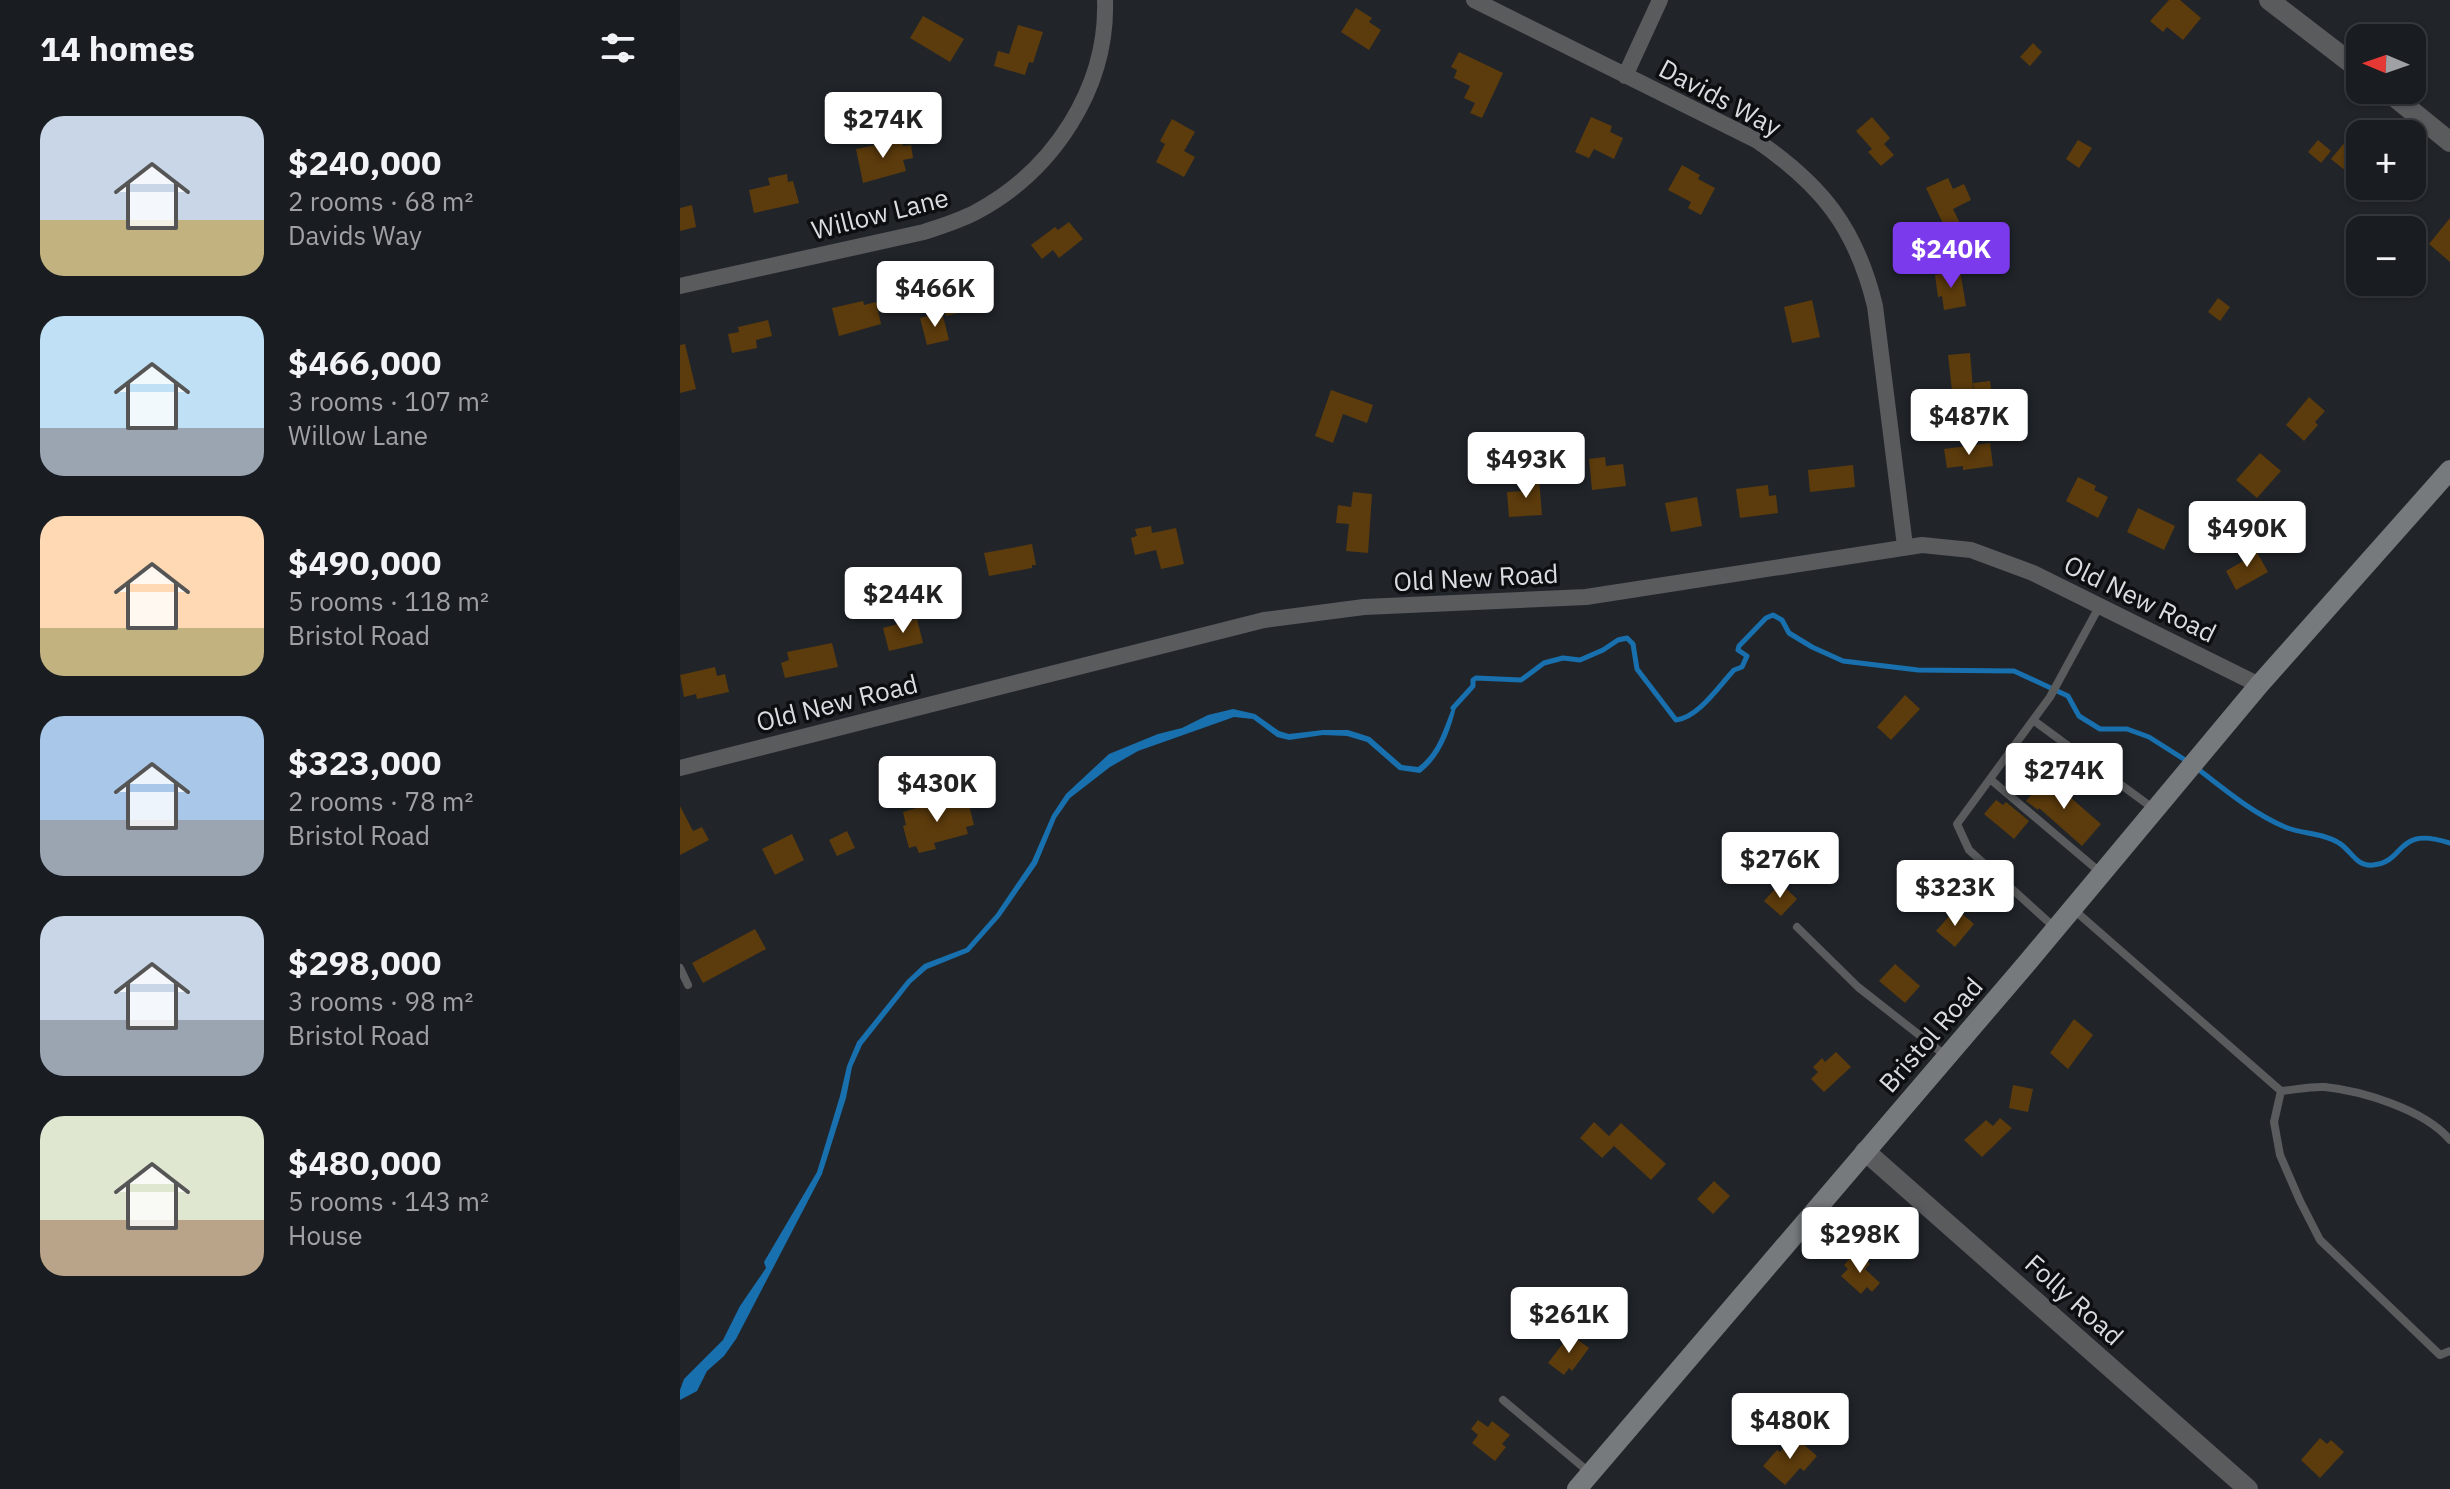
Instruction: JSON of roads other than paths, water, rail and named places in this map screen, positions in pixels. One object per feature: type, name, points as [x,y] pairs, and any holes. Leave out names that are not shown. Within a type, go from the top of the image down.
[{"type":"main road","name":"Bristol Road","points":[[1577,1489],[2056,929],[2259,685],[2450,470]]},
{"type":"street","name":"Willow Lane","points":[[680,286],[924,232],[984,208],[1033,171],[1070,125],[1091,82],[1103,31],[1105,0]]},
{"type":"street","name":"Davids Way","points":[[1474,0],[1756,140],[1796,169],[1839,216],[1862,260],[1875,306],[1905,546]]},
{"type":"street","points":[[1625,76],[1660,0]]},
{"type":"street","points":[[2269,0],[2346,59]]},
{"type":"street","points":[[2403,104],[2450,142]]},
{"type":"street","name":"Old New Road","points":[[680,768],[1264,620],[1364,607],[1586,597],[1905,546],[1949,546],[1982,553],[2033,573],[2259,685]]},
{"type":"street","name":"Folly Road","points":[[1865,1151],[2248,1489]]},
{"type":"lane","points":[[2056,929],[1969,850],[1957,824],[2050,697],[2099,607]]},
{"type":"lane","points":[[2033,720],[2154,810]]},
{"type":"lane","points":[[1990,779],[2102,873]]},
{"type":"lane","points":[[2072,909],[2281,1091],[2321,1087],[2362,1092],[2439,1127],[2450,1140]]},
{"type":"lane","points":[[1797,927],[1858,987],[1946,1057]]},
{"type":"lane","points":[[680,968],[688,985]]},
{"type":"lane","points":[[2281,1091],[2274,1122],[2280,1155],[2320,1240],[2440,1355],[2450,1351]]},
{"type":"lane","points":[[1503,1400],[1591,1473]]},
{"type":"water","points":[[1454,704],[1456,707],[1448,735],[1434,759],[1420,773],[1399,770],[1367,742],[1347,736],[1323,735],[1289,740],[1277,737],[1253,719],[1234,717],[1138,751],[1110,767],[1070,798],[1056,818],[1037,864],[1000,917],[969,952],[927,969],[911,983],[862,1045],[852,1067],[846,1098],[822,1174],[736,1339],[724,1356],[707,1371],[697,1391],[680,1400],[684,1379],[723,1340],[817,1172],[847,1066],[857,1042],[907,980],[924,964],[966,948],[996,914],[1032,861],[1052,815],[1066,794],[1109,754],[1158,734],[1182,728],[1208,715],[1233,709],[1255,714],[1279,731],[1289,734],[1348,730],[1370,737],[1402,765],[1418,767],[1436,746]]},
{"type":"waterway","points":[[1453,708],[1473,686],[1476,678],[1521,680],[1544,663],[1563,658],[1580,660],[1627,638],[1633,644],[1637,669],[1676,720],[1684,718],[1708,700],[1734,670],[1742,667],[1747,656],[1738,650],[1739,646],[1766,618],[1773,615],[1782,620],[1789,633],[1843,661],[1918,670],[2014,671],[2068,696],[2079,716],[2100,729],[2127,729],[2149,737],[2190,763]]},
{"type":"waterway","points":[[2198,769],[2273,822],[2333,840],[2362,864],[2384,862],[2410,841],[2419,838],[2450,843]]}]
